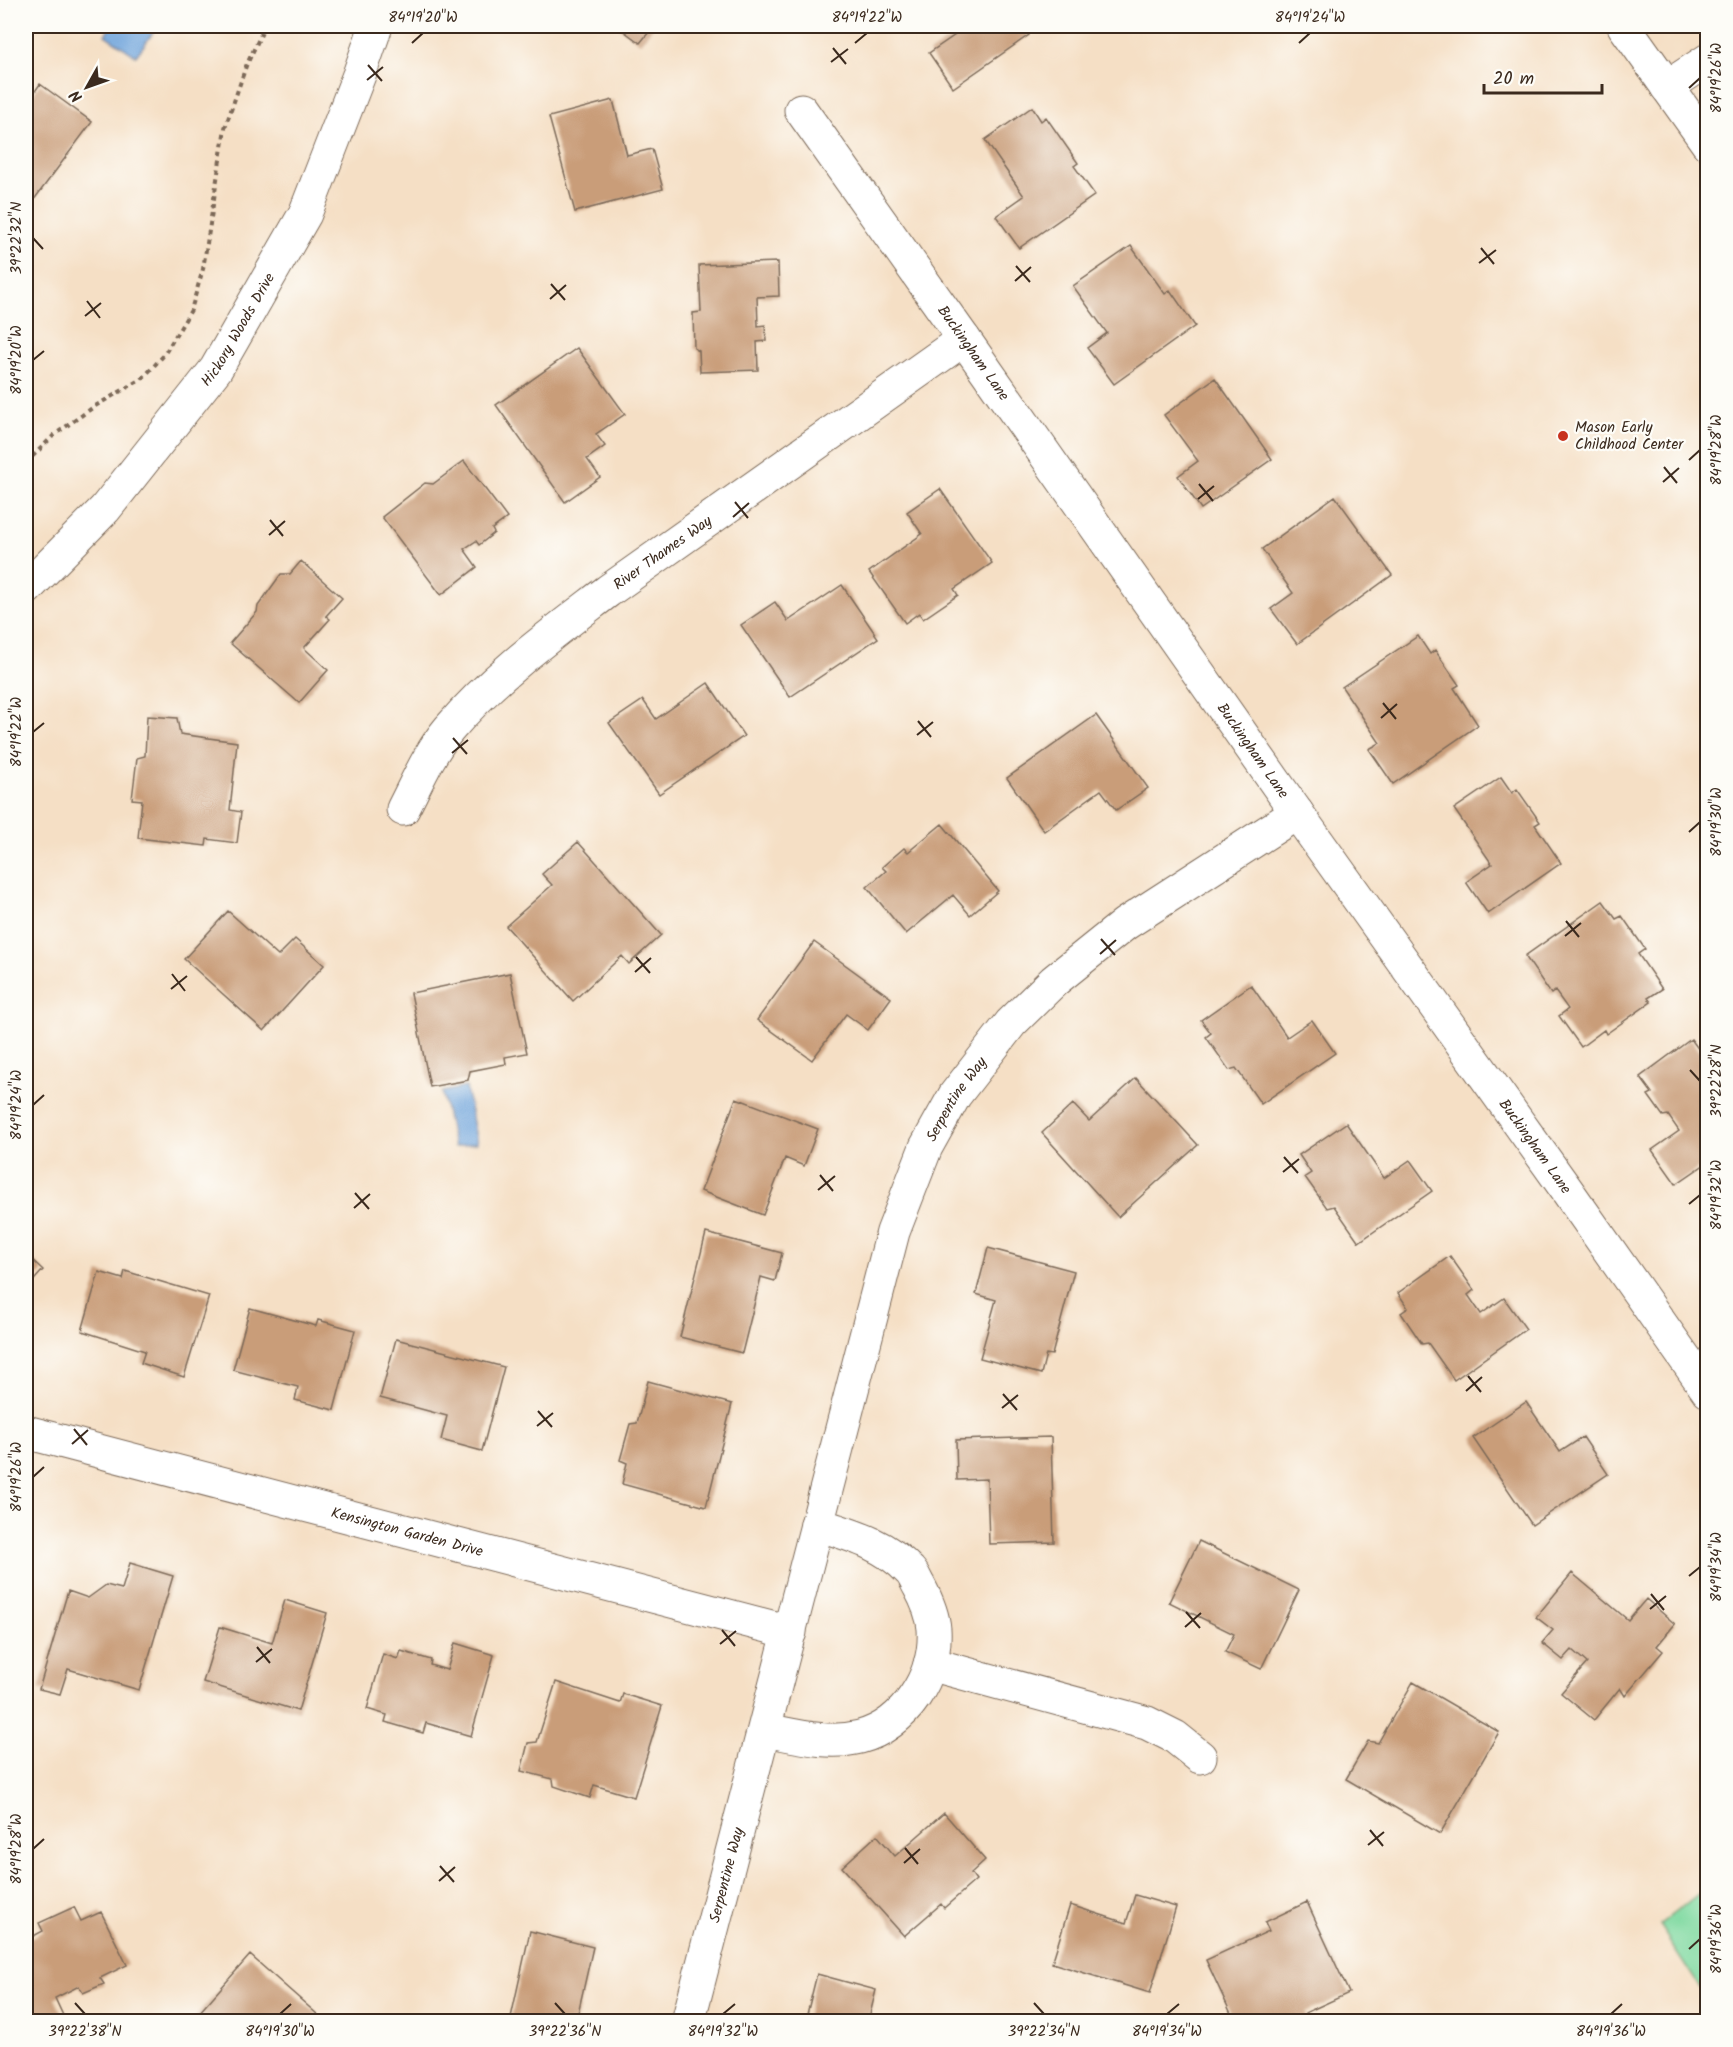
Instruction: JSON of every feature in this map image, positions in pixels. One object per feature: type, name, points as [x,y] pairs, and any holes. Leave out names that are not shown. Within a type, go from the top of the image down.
[{"type":"street","name":"Hickory Woods Drive","points":[[26,590],[105,509],[216,369],[305,214],[376,26]]},
{"type":"street","points":[[1624,26],[1707,144]]},
{"type":"street","points":[[1668,87],[1707,60]]},
{"type":"street","name":"Buckingham Lane","points":[[801,110],[1707,1391]]},
{"type":"street","name":"River Thames Way","points":[[403,809],[430,755],[448,730],[490,687],[533,650],[608,591],[964,339]]},
{"type":"street","name":"Serpentine Way","points":[[688,2022],[893,1232],[926,1147],[955,1095],[1011,1023],[1054,981],[1125,924],[1297,813]]},
{"type":"street","name":"Kensington Garden Drive","points":[[26,1432],[790,1632]]},
{"type":"street","points":[[765,1730],[828,1741],[876,1732],[901,1714],[921,1689],[930,1664],[934,1629],[927,1599],[911,1572],[888,1552],[859,1537],[817,1524]]},
{"type":"street","points":[[930,1664],[1147,1723],[1175,1737],[1200,1757]]},
{"type":"path","points":[[26,463],[54,435],[95,406],[142,379],[164,355],[191,310],[203,268],[225,128],[246,66],[265,26]]},
{"type":"green space","points":[[1707,1887],[1707,1998],[1659,1925]]},
{"type":"water","points":[[111,26],[158,26],[136,56],[105,35]]},
{"type":"water","points":[[466,1087],[477,1143],[454,1147],[442,1092]]},
{"type":"building","points":[[617,26],[654,26],[640,43]]},
{"type":"building","points":[[949,26],[1023,26],[1029,35],[953,88],[929,53],[955,35]]},
{"type":"building","points":[[40,84],[92,122],[27,209],[26,104]]},
{"type":"building","points":[[613,100],[627,155],[652,149],[663,189],[575,212],[549,117]]},
{"type":"building","points":[[1032,107],[1041,121],[1046,117],[1078,163],[1074,166],[1095,195],[1019,248],[996,216],[1024,196],[985,140]]},
{"type":"building","points":[[1131,246],[1165,294],[1170,290],[1195,326],[1114,384],[1087,348],[1107,333],[1073,286]]},
{"type":"building","points":[[778,262],[779,296],[757,297],[758,326],[765,325],[766,341],[757,342],[758,370],[700,372],[699,351],[694,348],[693,313],[701,312],[699,265]]},
{"type":"building","points":[[577,348],[625,414],[596,434],[605,446],[587,459],[600,477],[565,502],[496,405]]},
{"type":"building","points":[[1215,378],[1272,459],[1201,509],[1178,476],[1198,461],[1164,415]]},
{"type":"building","points":[[464,461],[507,518],[492,529],[494,533],[479,545],[476,541],[464,549],[477,567],[441,595],[382,517],[425,483],[433,484]]},
{"type":"building","points":[[940,489],[992,563],[954,589],[958,595],[923,619],[919,613],[905,623],[869,572],[922,534],[907,512]]},
{"type":"building","points":[[1335,496],[1392,575],[1297,644],[1271,609],[1293,593],[1262,549]]},
{"type":"building","points":[[301,561],[342,598],[326,616],[330,619],[304,648],[328,670],[299,703],[230,643],[257,612],[258,606],[281,574],[290,574]]},
{"type":"building","points":[[842,585],[878,638],[790,697],[741,625],[775,602],[788,621]]},
{"type":"building","points":[[1418,636],[1430,654],[1435,650],[1459,685],[1454,688],[1478,725],[1393,784],[1369,749],[1380,743],[1342,687]]},
{"type":"building","points":[[708,683],[744,736],[659,794],[609,723],[643,700],[656,719]]},
{"type":"building","points":[[1096,715],[1148,788],[1116,810],[1101,790],[1044,831],[1007,778]]},
{"type":"building","points":[[147,716],[177,718],[180,734],[237,742],[230,810],[241,812],[237,843],[207,839],[206,846],[138,838],[142,800],[132,799],[137,758],[145,756]]},
{"type":"building","points":[[1501,777],[1512,793],[1517,789],[1540,822],[1535,825],[1561,863],[1488,914],[1466,882],[1492,864],[1454,809]]},
{"type":"building","points":[[942,824],[998,891],[970,915],[953,895],[906,934],[867,887],[886,871],[882,867],[904,848],[908,852]]},
{"type":"building","points":[[578,842],[661,935],[629,964],[622,956],[573,1001],[506,926],[552,885],[542,874]]},
{"type":"building","points":[[1603,901],[1616,919],[1622,916],[1645,949],[1638,954],[1662,989],[1648,998],[1651,1002],[1606,1034],[1604,1030],[1581,1047],[1559,1016],[1568,1009],[1555,991],[1551,994],[1525,956]]},
{"type":"building","points":[[228,911],[278,956],[295,939],[324,965],[264,1031],[184,959]]},
{"type":"building","points":[[814,942],[891,998],[868,1030],[846,1014],[812,1060],[757,1020]]},
{"type":"building","points":[[510,973],[527,1053],[505,1057],[506,1064],[470,1071],[468,1080],[430,1087],[411,993]]},
{"type":"building","points":[[1251,985],[1287,1037],[1312,1020],[1335,1053],[1261,1104],[1236,1068],[1229,1070],[1206,1037],[1211,1033],[1201,1020]]},
{"type":"building","points":[[1691,1039],[1708,1062],[1708,1162],[1676,1184],[1652,1150],[1679,1131],[1668,1115],[1663,1116],[1648,1095],[1652,1093],[1640,1077]]},
{"type":"building","points":[[1136,1078],[1198,1145],[1118,1217],[1042,1133],[1073,1104],[1089,1121]]},
{"type":"building","points":[[736,1098],[818,1129],[804,1166],[785,1158],[763,1215],[701,1191]]},
{"type":"building","points":[[1346,1123],[1384,1178],[1410,1160],[1432,1191],[1359,1242],[1334,1206],[1327,1208],[1305,1177],[1311,1173],[1299,1155]]},
{"type":"building","points":[[706,1233],[782,1253],[775,1281],[761,1277],[742,1353],[680,1337]]},
{"type":"building","points":[[988,1248],[1074,1271],[1052,1355],[1046,1354],[1041,1374],[980,1358],[996,1300],[976,1294]]},
{"type":"building","points":[[26,1254],[43,1270],[26,1289]]},
{"type":"building","points":[[1450,1256],[1474,1290],[1468,1295],[1481,1314],[1504,1298],[1526,1329],[1454,1380],[1428,1343],[1422,1344],[1401,1313],[1408,1308],[1398,1293]]},
{"type":"building","points":[[125,1271],[209,1296],[184,1377],[141,1363],[145,1351],[82,1331],[99,1272],[123,1279]]},
{"type":"building","points":[[250,1308],[316,1326],[318,1320],[355,1330],[334,1410],[295,1400],[298,1387],[233,1370]]},
{"type":"building","points":[[396,1339],[504,1367],[482,1451],[441,1440],[447,1416],[380,1398]]},
{"type":"building","points":[[648,1381],[732,1404],[706,1507],[622,1484],[627,1463],[620,1460],[630,1424],[637,1423]]},
{"type":"building","points":[[1526,1402],[1560,1452],[1583,1437],[1608,1474],[1532,1525],[1473,1438]]},
{"type":"building","points":[[1051,1437],[1054,1542],[989,1544],[987,1479],[957,1480],[956,1440]]},
{"type":"building","points":[[1199,1541],[1299,1590],[1261,1669],[1225,1652],[1234,1634],[1169,1602]]},
{"type":"building","points":[[130,1563],[173,1576],[139,1690],[68,1669],[60,1694],[39,1689],[68,1591],[88,1598],[106,1585],[122,1589]]},
{"type":"building","points":[[1572,1573],[1628,1620],[1646,1599],[1675,1624],[1657,1646],[1663,1651],[1625,1696],[1620,1688],[1594,1720],[1561,1693],[1587,1663],[1572,1650],[1563,1660],[1542,1643],[1553,1630],[1536,1617]]},
{"type":"building","points":[[285,1600],[327,1613],[298,1711],[203,1682],[220,1627],[272,1643]]},
{"type":"building","points":[[455,1643],[494,1655],[471,1736],[426,1723],[423,1733],[385,1722],[387,1715],[367,1709],[383,1654],[398,1659],[401,1651],[431,1660],[430,1665],[447,1670]]},
{"type":"building","points":[[556,1682],[620,1703],[623,1694],[662,1706],[634,1797],[594,1785],[590,1798],[554,1786],[553,1779],[521,1771],[528,1743],[537,1742]]},
{"type":"building","points":[[1413,1682],[1499,1732],[1440,1834],[1346,1779],[1368,1741],[1378,1743]]},
{"type":"building","points":[[944,1813],[985,1860],[971,1873],[976,1880],[944,1908],[941,1904],[904,1936],[842,1867],[877,1835],[895,1856]]},
{"type":"building","points":[[1135,1895],[1176,1907],[1150,1993],[1052,1963],[1070,1905],[1126,1923]]},
{"type":"building","points":[[1307,1902],[1349,1993],[1305,2013],[1308,2022],[1235,2022],[1206,1960],[1269,1931],[1265,1922]]},
{"type":"building","points":[[74,1907],[81,1921],[101,1912],[127,1965],[100,1978],[104,1984],[83,1993],[79,1986],[55,1998],[66,2022],[26,2022],[26,1940],[43,1931],[39,1923]]},
{"type":"building","points":[[530,1931],[593,1947],[576,2022],[510,2022]]},
{"type":"building","points":[[250,1955],[326,2022],[191,2022]]},
{"type":"building","points":[[817,1974],[876,1990],[868,2022],[805,2022]]},
{"type":"place","name":"Mason Early Childhood Center","points":[[1563,436]]}]
